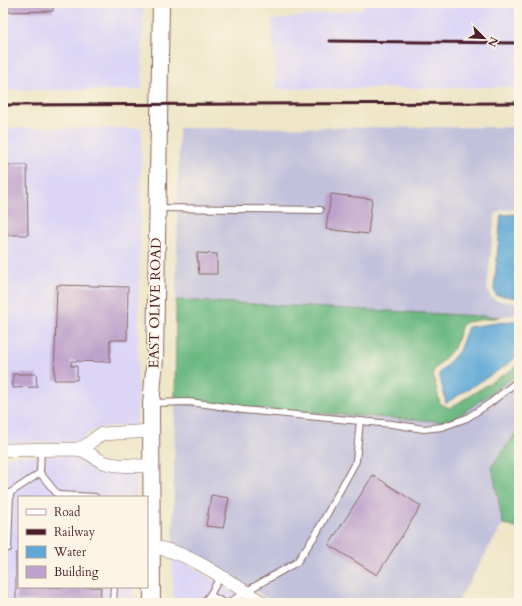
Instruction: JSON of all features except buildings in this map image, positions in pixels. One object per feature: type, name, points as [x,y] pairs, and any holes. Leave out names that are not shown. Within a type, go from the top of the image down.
[{"type":"street","name":"EAST OLIVE ROAD","points":[[152,603],[150,554],[150,466],[151,403],[155,358],[161,3]]},
{"type":"street","points":[[78,449],[85,447],[96,437],[102,434],[151,431]]},
{"type":"street","points":[[3,450],[78,449],[85,450],[99,461],[107,464],[150,466]]},
{"type":"street","points":[[150,554],[165,548],[180,553],[263,603]]},
{"type":"lane","points":[[158,208],[320,210]]},
{"type":"lane","points":[[151,403],[207,404],[288,415],[360,421],[424,429],[442,427],[467,418],[490,403],[519,380]]},
{"type":"lane","points":[[229,603],[297,562],[316,534],[356,461],[360,421]]},
{"type":"lane","points":[[41,449],[40,473],[58,495],[76,496]]},
{"type":"lane","points":[[8,548],[6,493],[40,473]]},
{"type":"lane","points":[[203,603],[210,595],[220,577]]},
{"type":"lane","points":[[113,603],[114,588]]},
{"type":"lane","points":[[210,595],[224,603]]},
{"type":"shaded area","points":[[3,3],[143,3],[142,90],[3,90]]},
{"type":"shaded area","points":[[364,3],[519,3],[519,87],[278,89],[276,86],[272,20],[364,9]]},
{"type":"shaded area","points":[[519,127],[519,209],[501,210],[495,214],[487,288],[490,296],[495,300],[519,304],[519,314],[500,317],[176,300],[179,128]]},
{"type":"shaded area","points":[[3,128],[142,128],[137,425],[101,427],[90,432],[81,441],[77,442],[3,443]]},
{"type":"shaded area","points":[[519,373],[519,429],[492,466],[503,524],[457,603],[275,603],[188,550],[173,544],[175,403],[450,422]]},
{"type":"shaded area","points":[[73,455],[87,458],[94,465],[105,470],[137,472],[136,496],[18,496],[18,588],[134,588],[134,603],[3,603],[3,456]]},
{"type":"shaded area","points":[[173,557],[182,561],[251,603],[173,603]]},
{"type":"green space","points":[[176,300],[500,317],[466,322],[462,325],[454,348],[434,370],[433,374],[440,404],[450,408],[514,368],[519,362],[519,373],[450,422],[175,403]]},
{"type":"green space","points":[[519,429],[519,529],[503,524],[492,466]]},
{"type":"water","points":[[519,214],[519,298],[496,295],[494,289],[501,215]]},
{"type":"water","points":[[519,320],[519,353],[510,363],[446,403],[439,374],[459,351],[468,327]]},
{"type":"railway","points":[[330,41],[519,43]]},
{"type":"railway","points":[[3,105],[519,103]]}]
